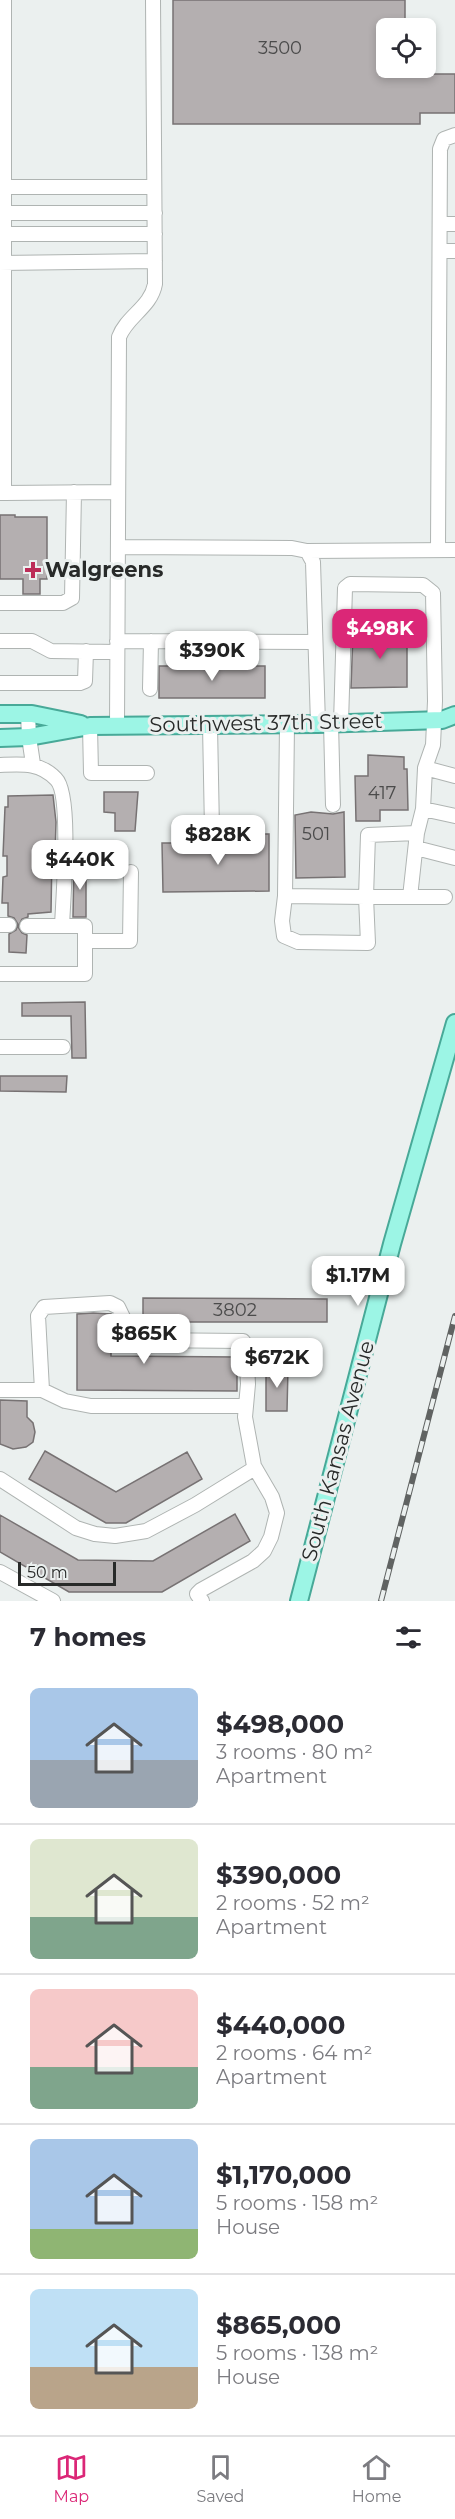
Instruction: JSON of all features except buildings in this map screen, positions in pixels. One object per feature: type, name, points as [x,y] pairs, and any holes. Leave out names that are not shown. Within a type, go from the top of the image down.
[{"type":"main road","name":"Southwest 37th Street","points":[[0,714],[28,714],[90,726]]},
{"type":"main road","name":"Southwest 37th Street","points":[[0,738],[29,737],[90,726],[330,724],[447,720]]},
{"type":"main road","name":"South Kansas Avenue","points":[[299,1601],[392,1244],[455,1023]]},
{"type":"lane","points":[[4,0],[2,493],[118,492]]},
{"type":"lane","points":[[117,726],[119,337],[128,320],[153,295],[155,213],[153,0]]},
{"type":"lane","points":[[438,550],[440,149],[444,139],[455,135]]},
{"type":"lane","points":[[440,179],[455,179]]},
{"type":"lane","points":[[2,187],[154,187]]},
{"type":"lane","points":[[440,206],[455,206]]},
{"type":"lane","points":[[2,213],[155,213]]},
{"type":"lane","points":[[440,224],[455,224]]},
{"type":"lane","points":[[2,234],[155,234]]},
{"type":"lane","points":[[440,251],[455,251]]},
{"type":"lane","points":[[2,263],[155,261]]},
{"type":"lane","points":[[0,603],[63,603],[72,598],[74,492]]},
{"type":"lane","points":[[118,547],[292,548],[307,551],[455,550]]},
{"type":"lane","points":[[307,551],[313,562],[315,642],[330,724],[333,805]]},
{"type":"lane","points":[[330,724],[345,588],[351,585],[423,585],[433,593],[447,720],[433,745],[425,768],[423,809],[417,833],[410,897]]},
{"type":"lane","points":[[0,641],[33,641],[51,651],[86,651],[151,641],[315,642]]},
{"type":"lane","points":[[150,688],[151,641]]},
{"type":"lane","points":[[0,682],[80,683],[85,681],[86,676],[86,651]]},
{"type":"lane","points":[[28,714],[33,764]]},
{"type":"lane","points":[[288,724],[285,896],[282,921],[284,936],[298,942],[368,943],[366,897],[368,835],[417,833]]},
{"type":"lane","points":[[210,725],[212,830]]},
{"type":"lane","points":[[90,726],[91,773],[147,773]]},
{"type":"lane","points":[[0,765],[33,764],[57,779],[63,790],[65,834],[62,926]]},
{"type":"lane","points":[[425,768],[455,776]]},
{"type":"lane","points":[[423,809],[455,816]]},
{"type":"lane","points":[[416,848],[455,858]]},
{"type":"lane","points":[[85,941],[130,941],[131,872]]},
{"type":"lane","points":[[285,896],[445,897]]},
{"type":"lane","points":[[0,974],[85,974],[85,926],[27,926]]},
{"type":"lane","points":[[0,1047],[63,1047]]},
{"type":"lane","points":[[42,1390],[38,1316],[44,1307],[110,1304],[118,1307],[132,1336],[141,1340],[243,1341],[246,1345],[248,1384],[245,1417],[255,1468],[272,1497],[277,1513],[271,1537],[264,1551],[253,1561],[199,1597],[184,1601]]},
{"type":"lane","points":[[0,1390],[42,1390],[65,1401],[91,1406],[246,1406]]},
{"type":"lane","points":[[0,1479],[76,1528],[95,1534],[115,1536],[146,1531],[195,1505],[255,1468]]},
{"type":"lane","points":[[0,1572],[53,1601]]},
{"type":"railway","points":[[381,1601],[455,1316]]},
{"type":"place","name":"Walgreens","points":[[33,570]]}]
